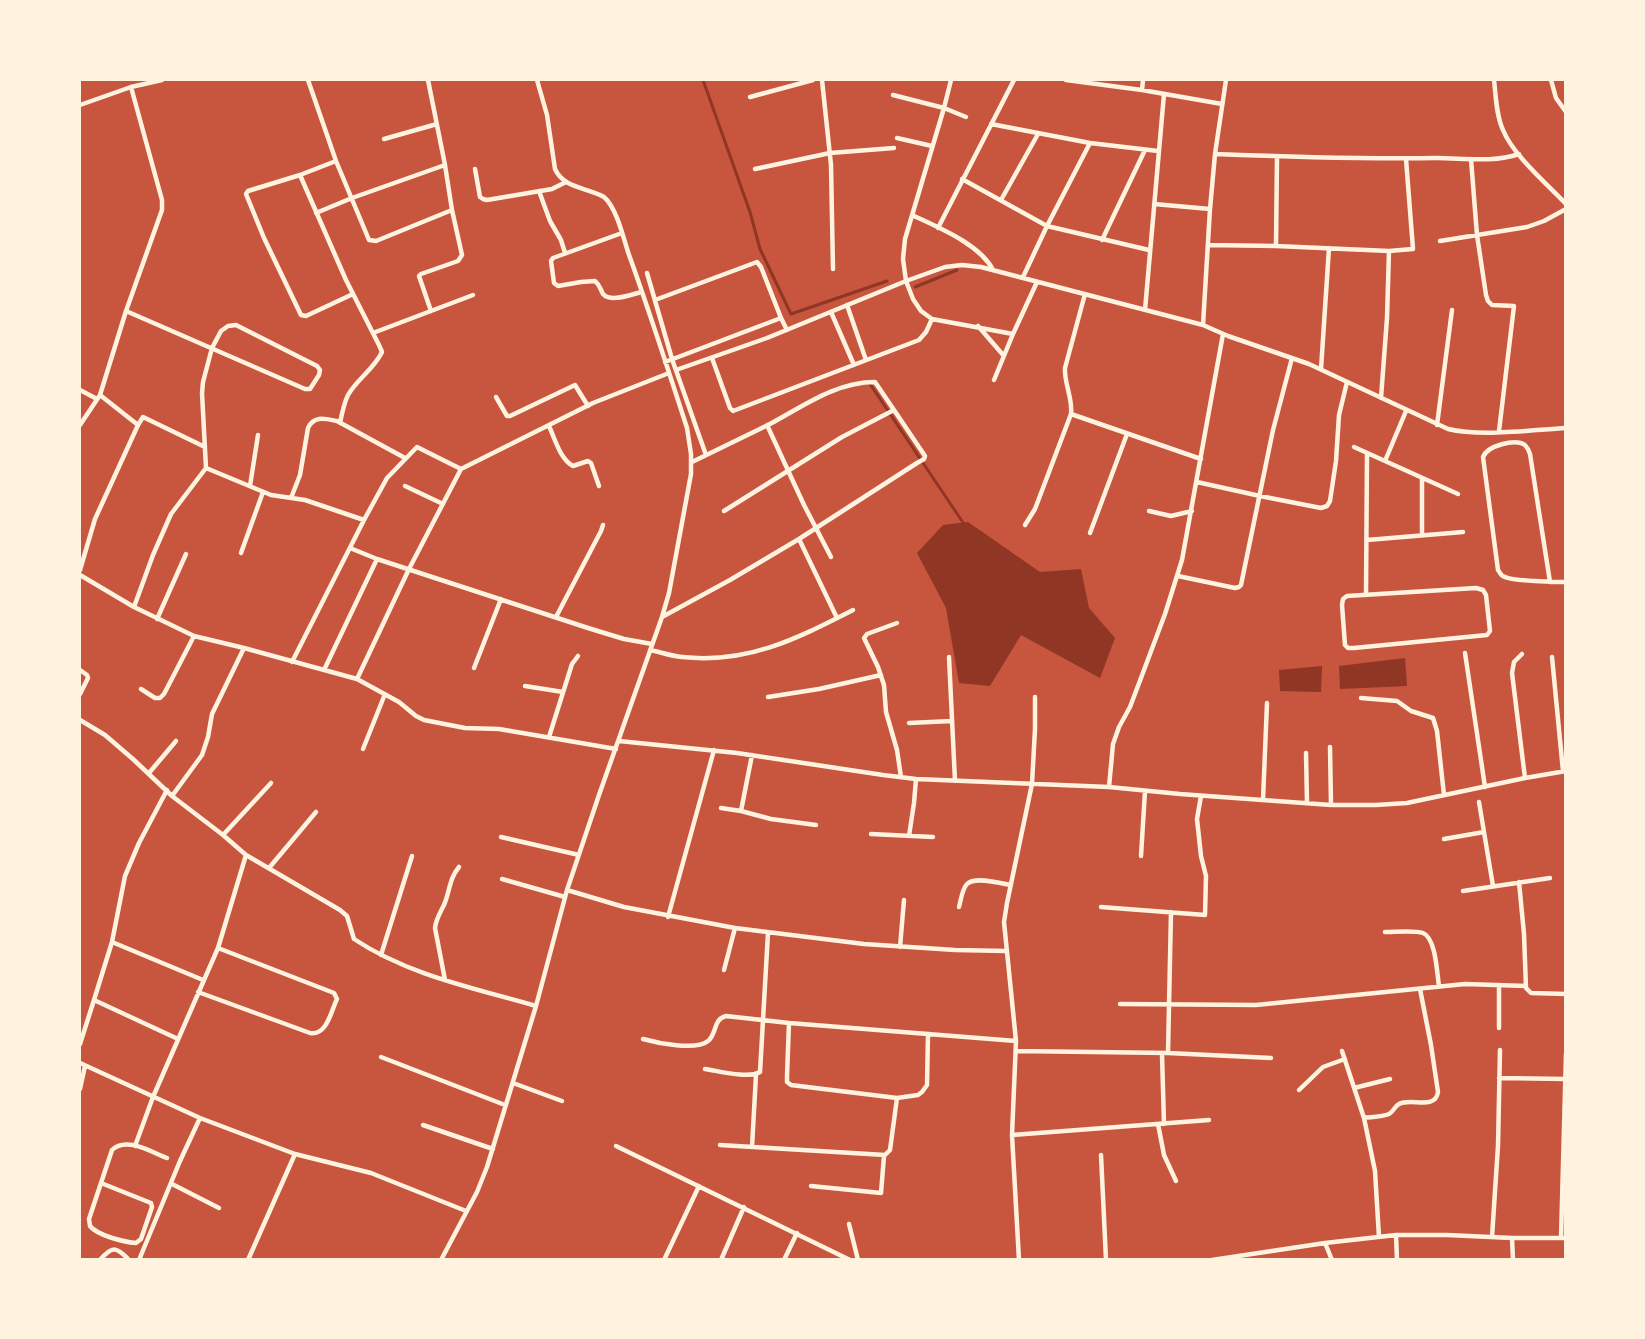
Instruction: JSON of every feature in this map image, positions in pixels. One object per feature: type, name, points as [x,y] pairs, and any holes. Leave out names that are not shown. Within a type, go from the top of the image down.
[{"type":"street","points":[[80,105],[131,87],[162,80]]},
{"type":"street","points":[[308,80],[336,161],[369,240],[373,241],[452,210]]},
{"type":"street","points":[[428,80],[462,252],[460,259],[419,276],[431,311]]},
{"type":"street","points":[[441,1260],[483,1179],[536,1006],[567,890],[663,617],[691,474],[692,462],[687,428],[622,233],[607,198],[566,182],[561,179],[555,169],[548,122],[537,80],[542,80]]},
{"type":"street","points":[[750,97],[813,80]]},
{"type":"street","points":[[822,80],[830,153],[833,269]]},
{"type":"street","points":[[951,80],[904,246],[906,281],[918,308],[932,319],[1013,334]]},
{"type":"street","points":[[938,228],[1014,80]]},
{"type":"street","points":[[1066,80],[1222,104]]},
{"type":"street","points":[[1142,90],[1143,80]]},
{"type":"street","points":[[1203,325],[1215,154],[1226,80]]},
{"type":"street","points":[[1494,80],[1502,128],[1506,136],[1519,154],[1566,204]]},
{"type":"street","points":[[1551,80],[1556,98],[1566,112]]},
{"type":"street","points":[[80,425],[98,397],[162,210],[162,200],[131,87]]},
{"type":"street","points":[[1145,310],[1164,94]]},
{"type":"street","points":[[893,95],[944,108],[966,117]]},
{"type":"street","points":[[384,139],[437,124]]},
{"type":"street","points":[[991,124],[1090,143],[1158,151]]},
{"type":"street","points":[[1001,200],[1038,134]]},
{"type":"street","points":[[897,138],[932,146]]},
{"type":"street","points":[[1023,278],[1090,143]]},
{"type":"street","points":[[755,169],[830,153],[894,147]]},
{"type":"street","points":[[1102,240],[1145,150]]},
{"type":"street","points":[[1215,154],[1406,159],[1502,158],[1519,154]]},
{"type":"street","points":[[1276,246],[1277,157]]},
{"type":"street","points":[[1208,245],[1389,251],[1413,249],[1406,159]]},
{"type":"street","points":[[1471,159],[1477,235],[1488,301],[1492,305],[1514,306],[1499,432]]},
{"type":"street","points":[[336,161],[247,192],[247,196],[264,238],[302,315],[308,315],[353,294]]},
{"type":"street","points":[[316,213],[445,165]]},
{"type":"street","points":[[475,169],[480,196],[487,200],[539,192],[566,182]]},
{"type":"street","points":[[300,175],[353,294],[382,352],[349,393],[340,423]]},
{"type":"street","points":[[962,179],[1047,226],[1149,250]]},
{"type":"street","points":[[539,192],[565,253]]},
{"type":"street","points":[[1154,204],[1210,209]]},
{"type":"street","points":[[1440,241],[1527,227],[1566,209]]},
{"type":"street","points":[[912,215],[979,253],[993,270]]},
{"type":"street","points":[[622,233],[553,258],[551,260],[554,283],[561,286],[595,281],[608,298],[642,292]]},
{"type":"street","points":[[1321,369],[1329,248]]},
{"type":"street","points":[[1381,398],[1389,251]]},
{"type":"street","points":[[655,300],[757,262],[787,330]]},
{"type":"street","points":[[676,370],[787,330],[945,267],[974,265],[1203,325],[1321,369],[1437,425],[1461,432],[1566,428]]},
{"type":"street","points":[[647,273],[672,359],[706,455]]},
{"type":"street","points":[[994,380],[1037,282]]},
{"type":"street","points":[[1026,525],[1035,509],[1071,414],[1072,405],[1065,380],[1065,368],[1084,294]]},
{"type":"street","points":[[373,333],[473,295]]},
{"type":"street","points":[[845,306],[866,360]]},
{"type":"street","points":[[1437,425],[1452,310]]},
{"type":"street","points":[[126,311],[212,348],[305,389],[310,389],[320,372],[317,366],[236,325],[224,328],[212,348],[202,393],[206,468],[171,514],[134,607]]},
{"type":"street","points":[[833,311],[855,364]]},
{"type":"street","points":[[665,362],[781,318]]},
{"type":"street","points":[[712,358],[733,411],[919,340],[932,319]]},
{"type":"street","points":[[978,326],[1004,356]]},
{"type":"street","points":[[1108,787],[1113,744],[1136,692],[1178,576],[1192,511],[1223,334]]},
{"type":"street","points":[[1178,576],[1235,588],[1240,586],[1273,430],[1292,358]]},
{"type":"street","points":[[357,679],[409,569],[462,470],[588,406],[669,373]]},
{"type":"street","points":[[663,617],[799,539],[924,459],[924,454],[892,410],[876,383],[871,381],[846,385],[829,391],[692,462]]},
{"type":"street","points":[[1197,482],[1325,507],[1329,504],[1336,461],[1339,415],[1347,382]]},
{"type":"street","points":[[496,397],[507,416],[510,416],[575,385],[588,406]]},
{"type":"street","points":[[80,390],[98,397],[138,425]]},
{"type":"street","points":[[723,511],[788,470],[892,410]]},
{"type":"street","points":[[1385,461],[1406,411]]},
{"type":"street","points":[[1071,414],[1201,459]]},
{"type":"street","points":[[80,570],[95,519],[143,417],[205,447]]},
{"type":"street","points":[[291,498],[300,476],[309,424],[315,419],[340,423],[405,458]]},
{"type":"street","points":[[767,425],[831,557]]},
{"type":"street","points":[[549,426],[561,454],[568,463],[573,466],[588,461],[591,463],[599,486]]},
{"type":"street","points":[[1090,533],[1127,434]]},
{"type":"street","points":[[250,486],[258,435]]},
{"type":"street","points":[[1550,582],[1530,454],[1523,444],[1494,446],[1485,452],[1483,458],[1498,570],[1502,576],[1509,579],[1550,582],[1566,582]]},
{"type":"street","points":[[292,662],[387,478],[415,447],[462,470]]},
{"type":"street","points":[[1354,447],[1458,494]]},
{"type":"street","points":[[1366,594],[1367,453]]},
{"type":"street","points":[[206,468],[271,495],[305,500],[364,520]]},
{"type":"street","points":[[1422,478],[1422,535]]},
{"type":"street","points":[[405,486],[443,504]]},
{"type":"street","points":[[241,553],[263,492]]},
{"type":"street","points":[[1149,511],[1171,516],[1192,511]]},
{"type":"street","points":[[556,617],[603,525]]},
{"type":"street","points":[[1367,540],[1463,532]]},
{"type":"street","points":[[799,539],[837,618]]},
{"type":"street","points":[[350,548],[377,559],[624,639],[652,644]]},
{"type":"street","points":[[157,619],[186,554]]},
{"type":"street","points":[[324,670],[377,559]]},
{"type":"street","points":[[80,575],[134,607],[194,636],[357,679],[399,702],[424,720],[465,728],[499,729],[616,749]]},
{"type":"street","points":[[1481,588],[1486,595],[1489,632],[1485,636],[1348,648],[1344,642],[1343,599],[1350,595],[1366,594],[1481,588]]},
{"type":"street","points":[[474,668],[501,599]]},
{"type":"street","points":[[650,650],[680,657],[732,657],[769,649],[853,610]]},
{"type":"street","points":[[897,623],[864,636],[881,675],[885,691],[886,712],[897,750],[901,777]]},
{"type":"street","points":[[141,689],[155,698],[160,698],[164,694],[194,636]]},
{"type":"street","points":[[172,796],[202,755],[212,714],[244,648]]},
{"type":"street","points":[[1465,653],[1485,787]]},
{"type":"street","points":[[1522,654],[1514,662],[1512,673],[1525,778]]},
{"type":"street","points":[[549,737],[572,664],[578,656]]},
{"type":"street","points":[[949,657],[955,781]]},
{"type":"street","points":[[619,741],[714,750],[916,779],[1108,787],[1331,805],[1400,804],[1564,771],[1552,657]]},
{"type":"street","points":[[80,670],[88,678],[80,694]]},
{"type":"street","points":[[768,698],[881,675]]},
{"type":"street","points":[[525,686],[563,692]]},
{"type":"street","points":[[363,749],[385,694]]},
{"type":"street","points":[[1020,1260],[1012,1135],[1016,1041],[1004,922],[1032,784],[1035,697]]},
{"type":"street","points":[[1361,698],[1397,701],[1411,711],[1433,718],[1437,731],[1444,795]]},
{"type":"street","points":[[1263,800],[1267,703]]},
{"type":"street","points":[[80,720],[105,735],[172,796],[246,855],[340,910],[347,916],[354,939],[401,965],[536,1006]]},
{"type":"street","points":[[909,723],[952,721]]},
{"type":"street","points":[[149,773],[176,741]]},
{"type":"street","points":[[1330,747],[1331,805]]},
{"type":"street","points":[[668,917],[714,750]]},
{"type":"street","points":[[1306,753],[1307,803]]},
{"type":"street","points":[[741,811],[752,755]]},
{"type":"street","points":[[909,836],[916,779]]},
{"type":"street","points":[[223,835],[271,783]]},
{"type":"street","points":[[80,1044],[112,942],[125,876],[139,843],[167,790]]},
{"type":"street","points":[[1141,856],[1145,791]]},
{"type":"street","points":[[1101,907],[1205,915],[1206,876],[1197,819],[1201,796]]},
{"type":"street","points":[[1479,802],[1493,886]]},
{"type":"street","points":[[721,808],[771,819],[816,825]]},
{"type":"street","points":[[269,868],[316,812]]},
{"type":"street","points":[[1444,839],[1484,832]]},
{"type":"street","points":[[871,834],[933,837]]},
{"type":"street","points":[[501,837],[579,855]]},
{"type":"street","points":[[135,1146],[153,1097],[218,948],[246,855]]},
{"type":"street","points":[[381,955],[412,855]]},
{"type":"street","points":[[445,980],[435,922],[444,904],[452,875],[459,867]]},
{"type":"street","points":[[1463,891],[1550,878]]},
{"type":"street","points":[[502,879],[565,897]]},
{"type":"street","points":[[959,907],[965,887],[972,881],[984,880],[1010,885]]},
{"type":"street","points":[[1519,882],[1528,992],[1566,994]]},
{"type":"street","points":[[567,890],[668,917],[768,933],[900,947],[1006,951]]},
{"type":"street","points":[[900,947],[904,900]]},
{"type":"street","points":[[1171,912],[1169,1004],[1161,1124],[1164,1155],[1176,1180]]},
{"type":"street","points":[[724,970],[735,928]]},
{"type":"street","points":[[1385,932],[1420,932],[1428,936],[1434,951],[1439,986]]},
{"type":"street","points":[[752,1148],[756,1075],[761,1069],[768,933]]},
{"type":"street","points":[[112,942],[203,980]]},
{"type":"street","points":[[198,992],[310,1033],[315,1034],[324,1029],[336,999],[334,993],[218,948]]},
{"type":"street","points":[[1120,1004],[1256,1005],[1465,984],[1526,986]]},
{"type":"street","points":[[1499,985],[1499,1028]]},
{"type":"street","points":[[1364,1118],[1389,1114],[1402,1103],[1429,1102],[1437,1097],[1431,1045],[1420,988]]},
{"type":"street","points":[[94,1000],[178,1039]]},
{"type":"street","points":[[643,1039],[666,1044],[697,1046],[711,1039],[717,1022],[722,1017],[1016,1041]]},
{"type":"street","points":[[789,1023],[787,1082],[790,1085],[897,1098],[918,1095],[926,1088],[928,1034]]},
{"type":"street","points":[[1492,1238],[1498,1146],[1500,1050]]},
{"type":"street","points":[[1016,1051],[1165,1053],[1271,1058]]},
{"type":"street","points":[[1342,1051],[1364,1118],[1375,1171],[1379,1236]]},
{"type":"street","points":[[1212,1260],[1379,1236],[1447,1234],[1492,1238],[1563,1238],[1566,1054]]},
{"type":"street","points":[[381,1057],[505,1105]]},
{"type":"street","points":[[1299,1090],[1323,1067],[1345,1059]]},
{"type":"street","points":[[80,1089],[82,1064],[200,1118],[295,1154],[371,1173],[466,1211]]},
{"type":"street","points":[[705,1069],[756,1075]]},
{"type":"street","points":[[1499,1078],[1565,1079]]},
{"type":"street","points":[[1354,1088],[1390,1079]]},
{"type":"street","points":[[513,1083],[562,1101]]},
{"type":"street","points":[[811,1186],[881,1193],[884,1156],[890,1150],[897,1098]]},
{"type":"street","points":[[139,1260],[200,1118]]},
{"type":"street","points":[[1012,1135],[1209,1120]]},
{"type":"street","points":[[423,1125],[493,1149]]},
{"type":"street","points":[[101,1183],[151,1203],[153,1208],[141,1239],[136,1243],[94,1231],[90,1226],[89,1219],[101,1183],[112,1150],[123,1144],[135,1146],[166,1158]]},
{"type":"street","points":[[720,1145],[884,1156]]},
{"type":"street","points":[[616,1146],[847,1259]]},
{"type":"street","points":[[248,1260],[295,1154]]},
{"type":"street","points":[[1101,1155],[1106,1260]]},
{"type":"street","points":[[172,1184],[219,1208]]},
{"type":"street","points":[[664,1260],[699,1186]]},
{"type":"street","points":[[721,1260],[744,1208]]},
{"type":"street","points":[[849,1224],[858,1260]]},
{"type":"street","points":[[784,1260],[797,1233]]},
{"type":"street","points":[[1395,1235],[1396,1260]]},
{"type":"street","points":[[1512,1238],[1513,1260]]},
{"type":"street","points":[[1325,1243],[1332,1260]]},
{"type":"street","points":[[100,1260],[112,1249],[117,1249],[129,1260]]},
{"type":"shaded area","points":[[968,522],[1040,572],[1081,569],[1089,608],[1115,638],[1100,678],[1021,635],[990,686],[959,683],[946,608],[917,553],[943,525]]},
{"type":"shaded area","points":[[1405,658],[1407,686],[1340,689],[1339,666]]},
{"type":"shaded area","points":[[1322,666],[1321,692],[1280,691],[1279,670]]},
{"type":"waterway","points":[[703,80],[750,212],[760,249],[791,314],[887,281]]},
{"type":"waterway","points":[[915,287],[957,270]]},
{"type":"waterway","points":[[870,384],[964,524]]}]
